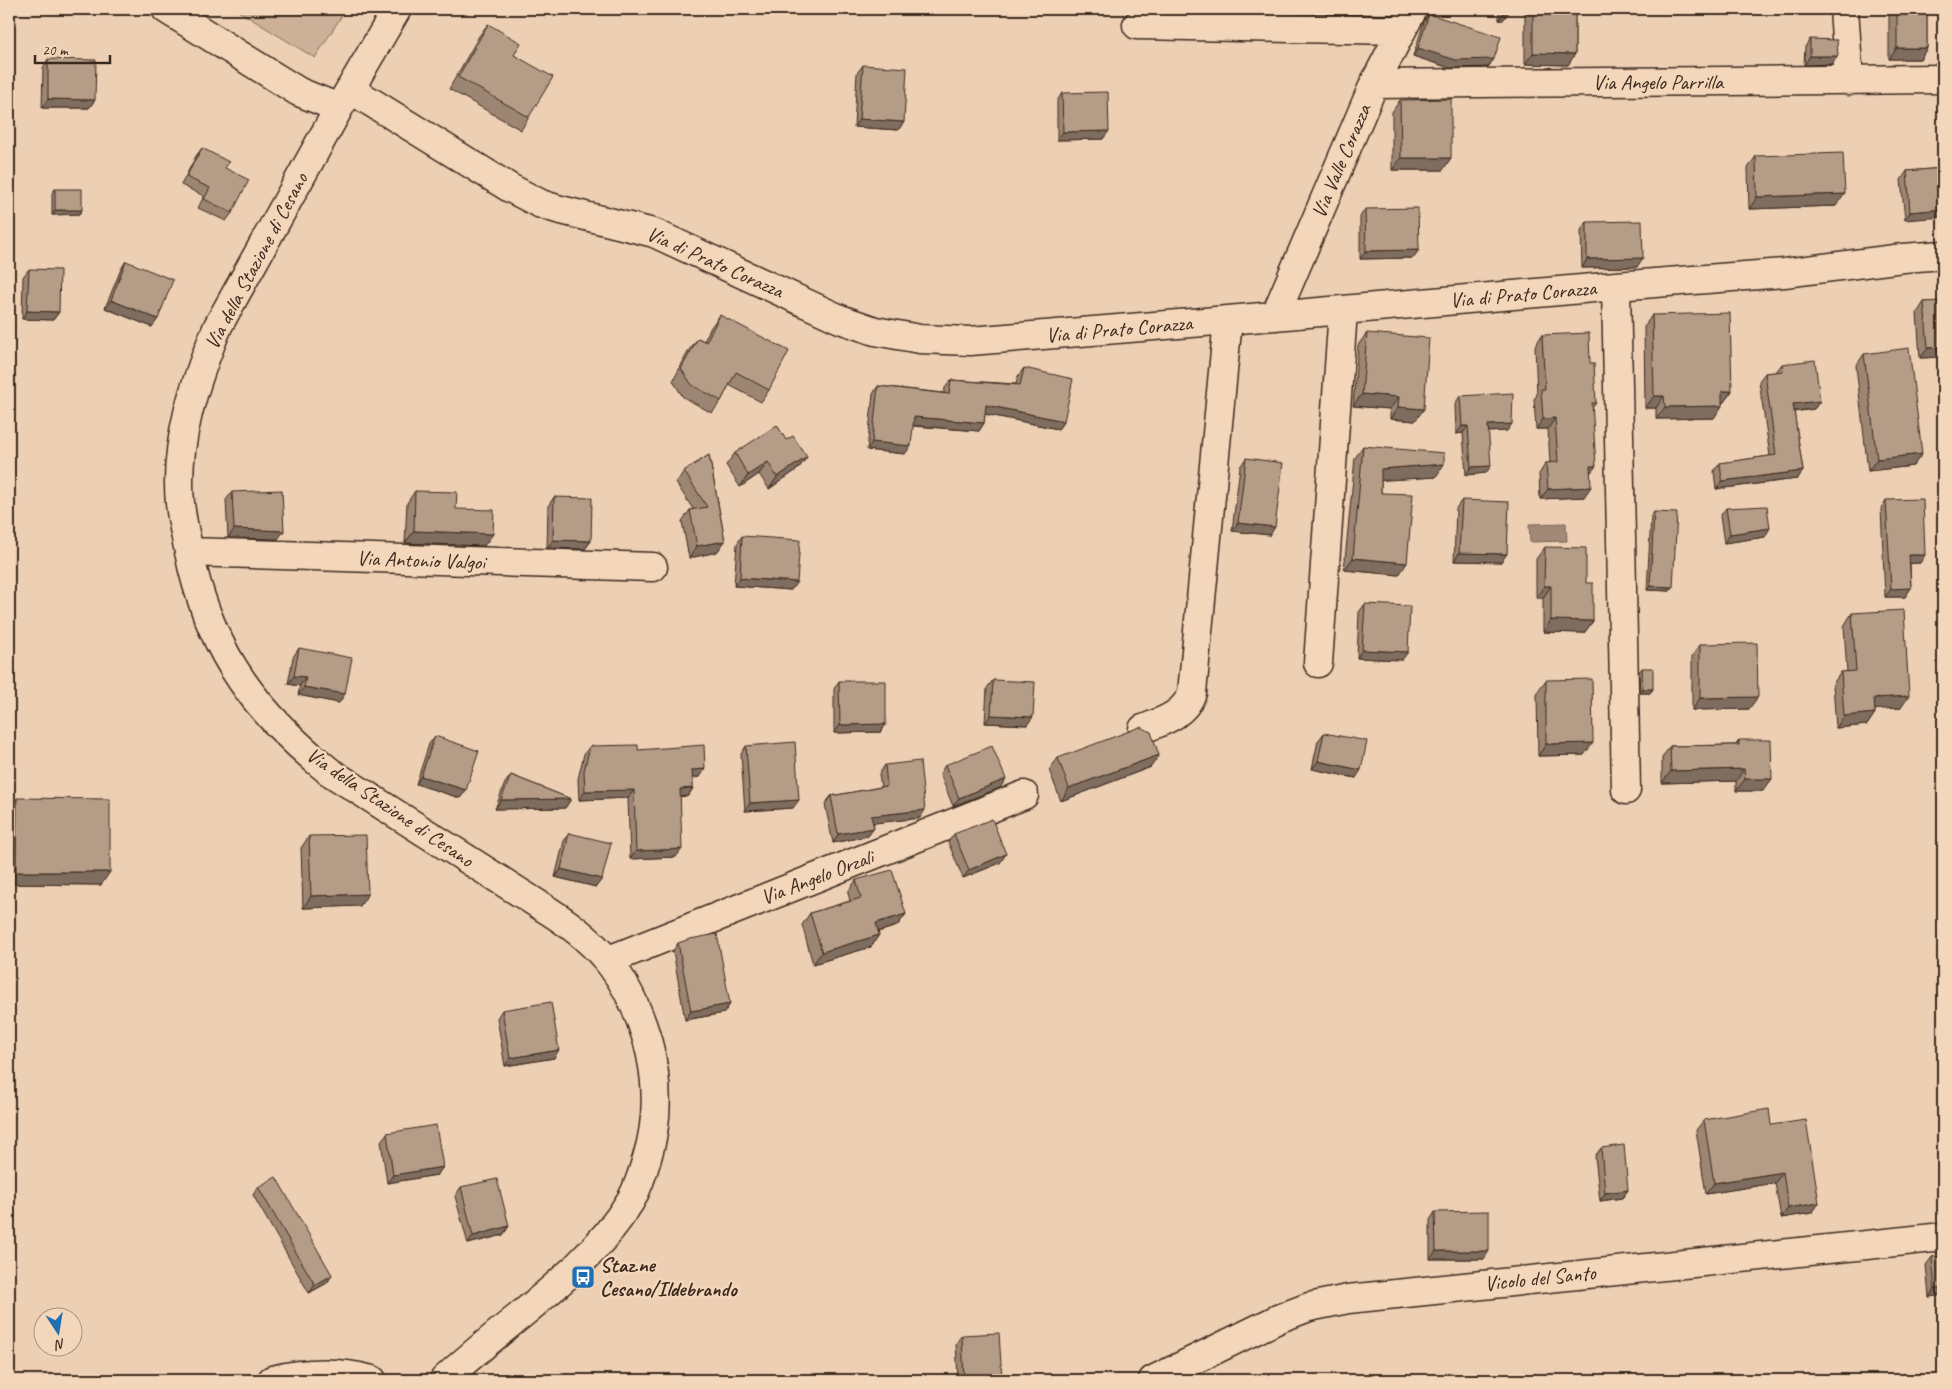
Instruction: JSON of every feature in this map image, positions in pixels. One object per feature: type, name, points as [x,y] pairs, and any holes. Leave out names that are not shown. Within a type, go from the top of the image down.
[{"type":"street","name":"Via di Prato Corazza","points":[[166,9],[299,92],[344,98],[525,197],[557,209],[654,233],[840,319],[875,331],[920,339],[970,341],[1343,311],[1784,273],[1903,258],[1943,255]]},
{"type":"street","name":"Via della Stazione di Cesano","points":[[397,9],[344,98],[218,326],[202,362],[187,419],[180,480],[182,518],[205,612],[225,654],[240,679],[258,703],[302,749],[330,772],[574,927],[609,960],[632,998],[653,1060],[656,1115],[651,1146],[632,1199],[597,1246],[552,1289],[444,1380]]},
{"type":"street","points":[[1844,9],[1849,81]]},
{"type":"street","points":[[1138,25],[1408,20]]},
{"type":"street","name":"Via Valle Corazza","points":[[1275,316],[1374,84],[1408,20]]},
{"type":"street","name":"Via Angelo Parrilla","points":[[1374,84],[1943,79]]},
{"type":"street","points":[[1616,286],[1626,790]]},
{"type":"street","points":[[1318,663],[1343,311]]},
{"type":"street","points":[[1143,729],[1176,714],[1186,705],[1192,693],[1228,320]]},
{"type":"street","name":"Via Antonio Valgoi","points":[[189,552],[653,567]]},
{"type":"street","name":"Via Angelo Orzali","points":[[609,960],[1024,795]]},
{"type":"street","name":"Vicolo del Santo","points":[[1153,1380],[1280,1318],[1309,1307],[1348,1299],[1943,1236]]},
{"type":"street","points":[[272,1380],[336,1373],[372,1380]]},
{"type":"shaded area","points":[[235,9],[346,9],[315,58]]},
{"type":"shaded area","points":[[1566,523],[1567,541],[1530,542],[1529,524]]},
{"type":"building","points":[[1533,9],[1575,9],[1575,54],[1533,53]]},
{"type":"building","points":[[1897,9],[1927,9],[1927,48],[1897,48]]},
{"type":"building","points":[[1429,14],[1501,37],[1494,59],[1456,60],[1418,48]]},
{"type":"building","points":[[488,24],[521,43],[514,55],[553,77],[529,117],[458,77]]},
{"type":"building","points":[[1810,39],[1837,40],[1838,56],[1810,56]]},
{"type":"building","points":[[48,59],[96,60],[95,100],[48,99]]},
{"type":"building","points":[[863,65],[907,68],[904,122],[859,119]]},
{"type":"building","points":[[1108,92],[1109,131],[1063,132],[1062,93]]},
{"type":"building","points":[[1451,99],[1451,158],[1401,158],[1400,100]]},
{"type":"building","points":[[202,148],[229,162],[225,168],[249,180],[232,213],[204,199],[210,188],[186,177]]},
{"type":"building","points":[[1843,153],[1845,194],[1757,197],[1756,156]]},
{"type":"building","points":[[1943,168],[1943,209],[1910,212],[1907,171]]},
{"type":"building","points":[[55,189],[82,189],[82,210],[55,210]]},
{"type":"building","points":[[1418,208],[1419,250],[1366,251],[1365,209]]},
{"type":"building","points":[[1642,221],[1643,258],[1587,259],[1587,222]]},
{"type":"building","points":[[126,261],[173,280],[158,319],[111,300]]},
{"type":"building","points":[[29,269],[60,270],[59,312],[27,311]]},
{"type":"building","points":[[1943,301],[1943,347],[1928,348],[1924,302]]},
{"type":"building","points":[[1730,313],[1732,391],[1722,391],[1722,406],[1665,407],[1664,396],[1654,396],[1652,315]]},
{"type":"building","points":[[720,315],[789,351],[769,390],[736,372],[721,401],[692,385],[681,369],[698,338],[706,342]]},
{"type":"building","points":[[1367,333],[1429,338],[1424,409],[1398,407],[1399,397],[1362,394]]},
{"type":"building","points":[[1589,333],[1590,363],[1594,363],[1596,403],[1592,403],[1596,466],[1590,466],[1591,487],[1548,489],[1546,463],[1558,462],[1555,418],[1543,419],[1541,389],[1545,389],[1542,335]]},
{"type":"building","points":[[1909,348],[1922,454],[1877,459],[1864,354]]},
{"type":"building","points":[[1815,360],[1820,401],[1793,404],[1803,471],[1722,481],[1720,463],[1776,455],[1765,373],[1783,371],[1782,364]]},
{"type":"building","points":[[1024,368],[1073,379],[1064,421],[986,405],[984,423],[914,417],[911,446],[872,442],[878,386],[949,394],[951,380],[1020,385]]},
{"type":"building","points":[[1513,393],[1512,424],[1488,425],[1491,466],[1471,467],[1468,426],[1462,426],[1460,396]]},
{"type":"building","points":[[777,425],[786,440],[793,436],[807,457],[777,477],[768,462],[748,475],[735,453]]},
{"type":"building","points":[[1363,446],[1444,453],[1444,464],[1381,469],[1381,493],[1413,494],[1407,563],[1353,558]]},
{"type":"building","points":[[709,455],[725,541],[697,546],[690,510],[707,507],[684,471]]},
{"type":"building","points":[[1246,458],[1283,463],[1275,527],[1238,523]]},
{"type":"building","points":[[282,490],[284,531],[234,529],[232,492]]},
{"type":"building","points":[[415,491],[457,492],[456,509],[494,510],[493,534],[414,531]]},
{"type":"building","points":[[554,497],[592,498],[591,541],[553,540]]},
{"type":"building","points":[[1923,499],[1925,555],[1909,555],[1911,588],[1891,589],[1886,500]]},
{"type":"building","points":[[1462,500],[1509,502],[1507,554],[1459,553]]},
{"type":"building","points":[[1767,506],[1770,528],[1730,534],[1726,508]]},
{"type":"building","points":[[1654,512],[1677,513],[1673,587],[1650,586]]},
{"type":"building","points":[[742,536],[800,540],[797,582],[740,578]]},
{"type":"building","points":[[1545,547],[1586,548],[1586,583],[1593,583],[1593,621],[1551,620],[1551,586],[1544,586]]},
{"type":"building","points":[[1365,604],[1410,606],[1408,652],[1362,650]]},
{"type":"building","points":[[1904,610],[1909,696],[1874,698],[1875,713],[1844,716],[1841,672],[1856,671],[1852,613]]},
{"type":"building","points":[[1757,643],[1758,697],[1700,698],[1700,644]]},
{"type":"building","points":[[299,648],[352,658],[345,694],[304,687],[306,677],[294,676]]},
{"type":"building","points":[[1642,668],[1653,668],[1653,689],[1643,689]]},
{"type":"building","points":[[1592,679],[1593,743],[1546,744],[1546,680]]},
{"type":"building","points":[[993,680],[1035,682],[1033,717],[991,715]]},
{"type":"building","points":[[839,681],[886,681],[886,724],[840,725]]},
{"type":"building","points":[[1140,727],[1151,732],[1159,755],[1069,788],[1058,758]]},
{"type":"building","points":[[1324,733],[1367,741],[1361,770],[1318,761]]},
{"type":"building","points":[[435,736],[479,751],[466,790],[421,776]]},
{"type":"building","points":[[1739,740],[1771,740],[1772,779],[1745,779],[1744,769],[1671,771],[1670,746],[1739,745]]},
{"type":"building","points":[[795,742],[799,800],[750,803],[746,746]]},
{"type":"building","points":[[638,745],[638,750],[704,745],[705,769],[692,770],[693,788],[680,789],[682,849],[636,851],[634,790],[585,791],[584,771],[590,746]]},
{"type":"building","points":[[992,746],[1006,779],[959,798],[945,765]]},
{"type":"building","points":[[920,761],[925,810],[871,816],[874,828],[838,834],[831,796],[887,786],[885,765]]},
{"type":"building","points":[[511,775],[571,799],[501,800]]},
{"type":"building","points":[[17,798],[110,799],[110,872],[16,872]]},
{"type":"building","points":[[992,819],[1006,854],[969,870],[954,834]]},
{"type":"building","points":[[569,833],[611,843],[602,879],[561,869]]},
{"type":"building","points":[[366,835],[368,894],[311,896],[309,836]]},
{"type":"building","points":[[892,870],[906,914],[876,923],[879,935],[822,952],[810,913],[861,898],[856,880]]},
{"type":"building","points":[[717,934],[730,1004],[691,1011],[678,943]]},
{"type":"building","points":[[551,1002],[559,1050],[510,1058],[502,1010]]},
{"type":"building","points":[[1769,1109],[1771,1125],[1806,1120],[1819,1203],[1788,1208],[1783,1172],[1714,1183],[1704,1120]]},
{"type":"building","points":[[436,1125],[443,1167],[393,1175],[387,1133]]},
{"type":"building","points":[[1624,1145],[1628,1190],[1605,1193],[1601,1148]]},
{"type":"building","points":[[276,1177],[332,1275],[315,1285],[258,1187]]},
{"type":"building","points":[[497,1179],[509,1226],[473,1236],[461,1187]]},
{"type":"building","points":[[1489,1211],[1489,1251],[1436,1251],[1435,1212]]},
{"type":"building","points":[[1943,1256],[1943,1288],[1935,1289],[1932,1257]]},
{"type":"building","points":[[999,1333],[1002,1380],[964,1380],[962,1335]]},
{"type":"place","name":"Staz.ne Cesano/Ildebrando","points":[[583,1277]]}]
